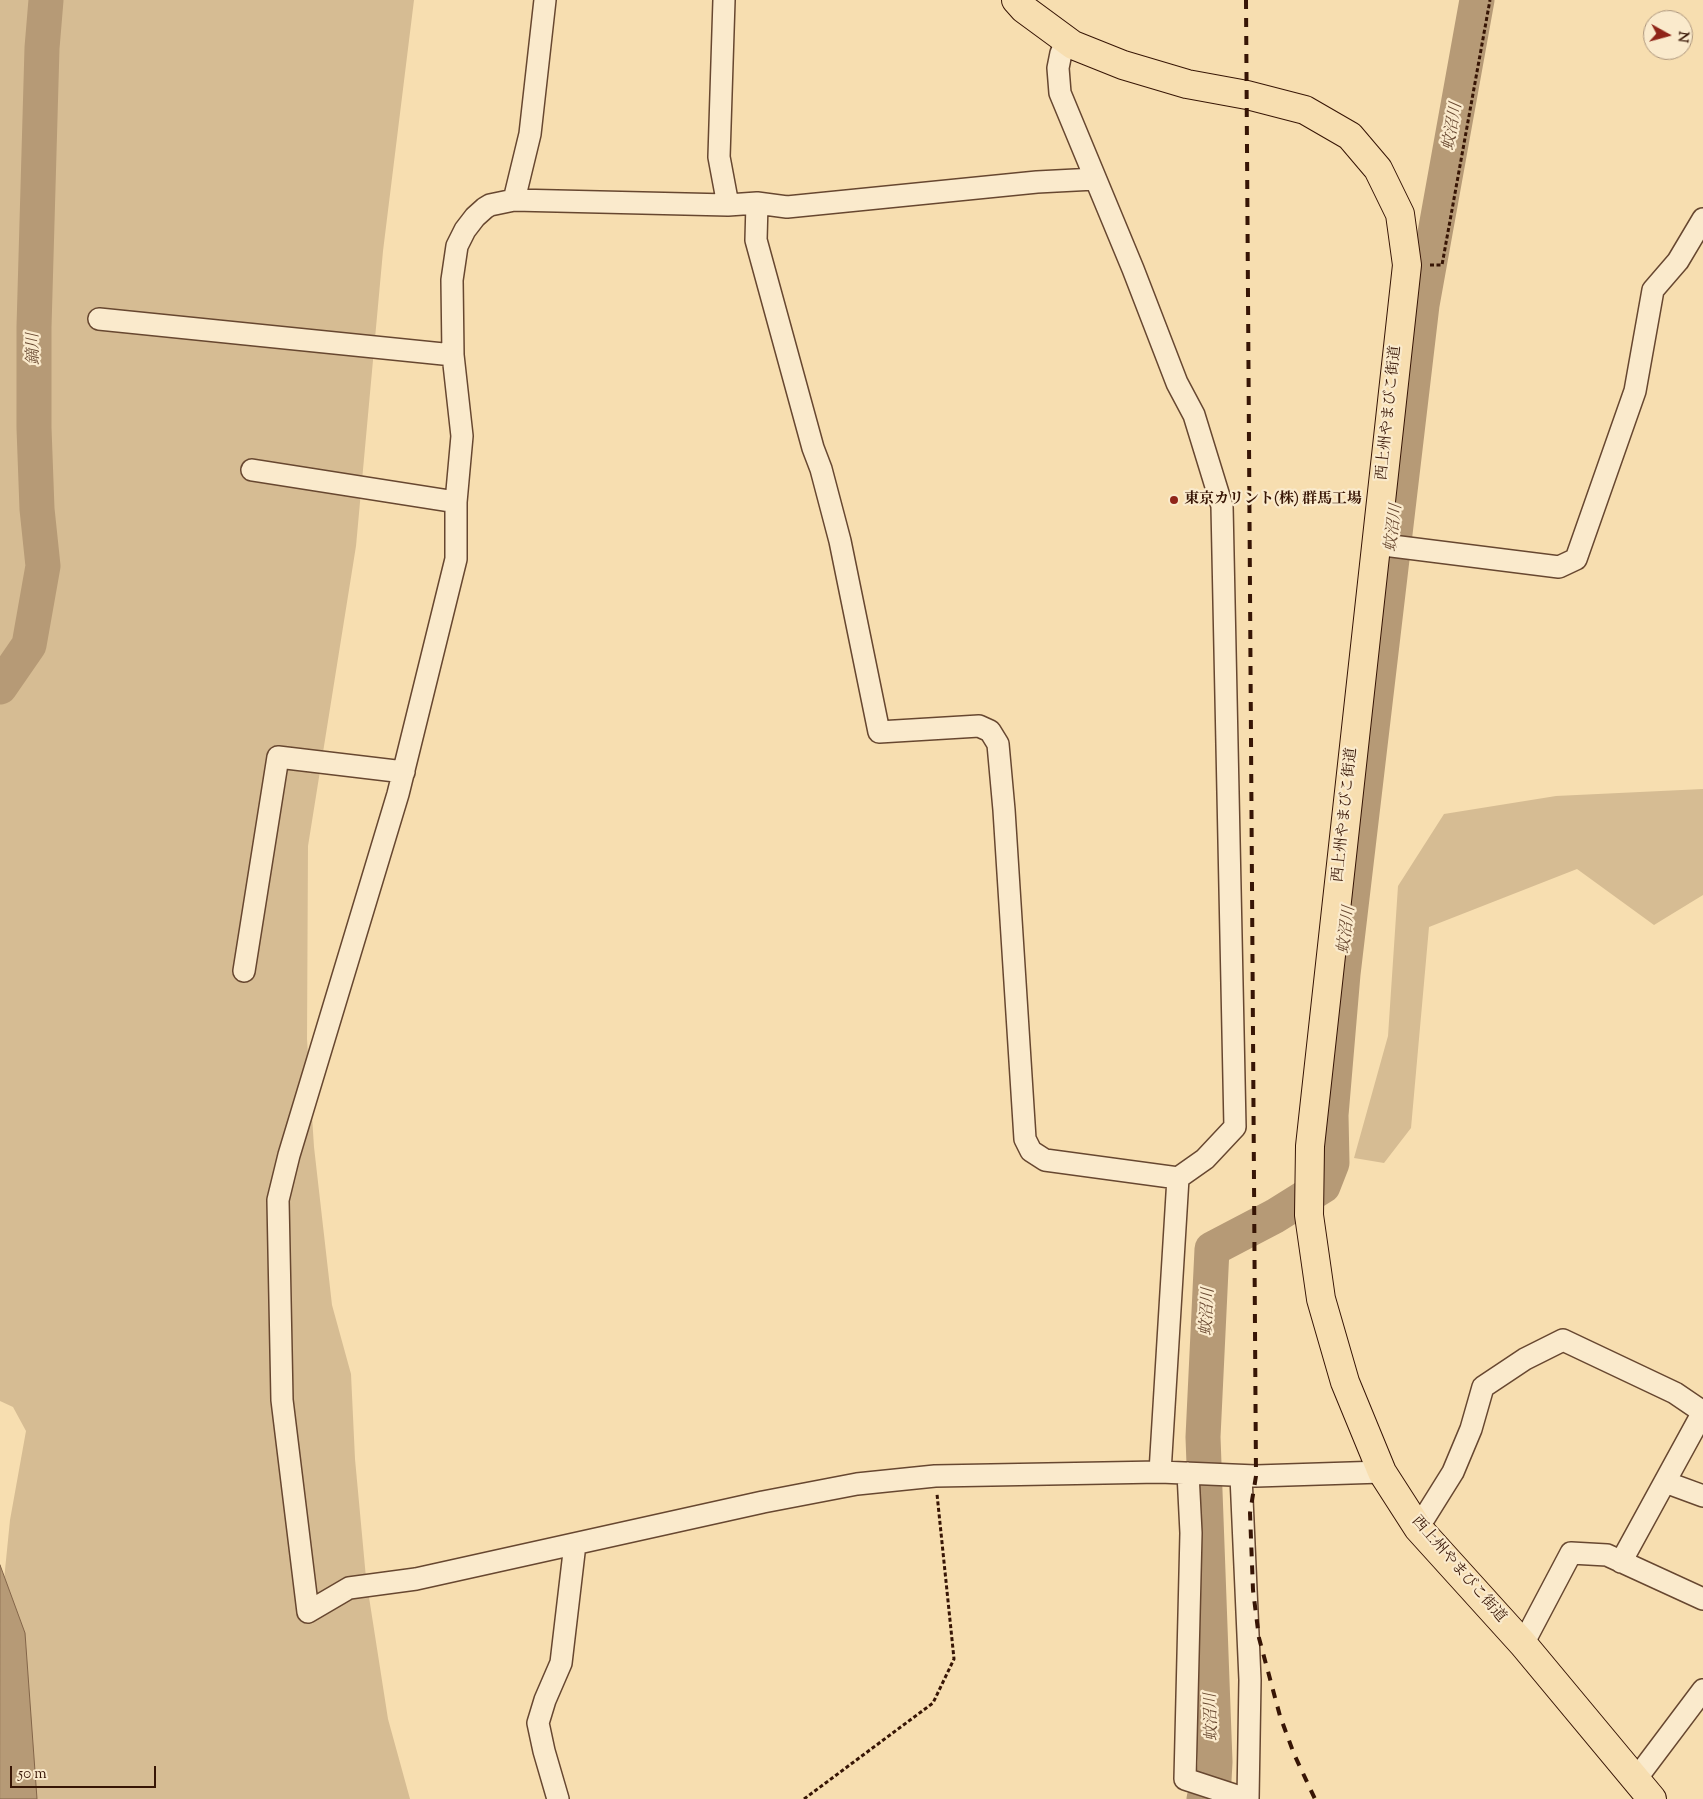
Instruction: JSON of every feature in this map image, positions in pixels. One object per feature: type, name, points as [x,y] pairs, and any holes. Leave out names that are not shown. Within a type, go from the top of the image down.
[{"type":"highway","name":"西上州やまびこ街道","points":[[1028,6],[1073,45],[1123,65],[1187,84],[1247,94],[1305,110],[1350,136],[1378,169],[1400,214],[1407,265],[1389,545],[1310,1146],[1309,1215],[1321,1299],[1345,1382],[1382,1472],[1418,1528],[1523,1644],[1644,1789]]},
{"type":"street","points":[[514,200],[530,134],[545,0]]},
{"type":"street","points":[[724,0],[719,157],[728,205]]},
{"type":"street","points":[[757,203],[756,240],[840,541],[879,732],[979,726],[990,731],[998,744],[1025,1139],[1030,1151],[1045,1160],[1178,1178],[1205,1159],[1235,1127],[1222,506],[1194,415],[1176,383],[1133,269],[1060,92],[1058,68],[1061,53],[1073,45]]},
{"type":"street","points":[[1095,178],[787,207],[757,203],[728,205],[514,200],[490,205],[485,208],[465,230],[457,246],[452,280],[453,355],[462,436],[456,502],[456,559],[398,794],[278,1200],[282,1400],[308,1612],[349,1588],[416,1579],[763,1502],[857,1484],[935,1476],[1160,1472],[1241,1476],[1382,1472]]},
{"type":"street","points":[[1389,545],[1559,567],[1576,559],[1635,391],[1653,290],[1678,262],[1703,219]]},
{"type":"street","points":[[99,319],[453,355]]},
{"type":"street","points":[[252,470],[456,502]]},
{"type":"street","points":[[244,971],[278,757],[404,772]]},
{"type":"street","points":[[1160,1472],[1178,1178]]},
{"type":"street","points":[[1418,1528],[1453,1472],[1471,1429],[1482,1387],[1525,1359],[1563,1340],[1675,1393],[1703,1412],[1621,1562]]},
{"type":"street","points":[[1188,1473],[1191,1533],[1186,1778],[1242,1798],[1250,1680],[1241,1476]]},
{"type":"street","points":[[1665,1482],[1703,1496]]},
{"type":"street","points":[[558,1799],[544,1752],[538,1723],[560,1663],[575,1544]]},
{"type":"street","points":[[1523,1644],[1571,1553],[1607,1555],[1703,1599]]},
{"type":"street","points":[[1644,1789],[1703,1690]]},
{"type":"path","points":[[1407,265],[1442,265],[1490,0]]},
{"type":"path","points":[[804,1799],[933,1703],[954,1659],[935,1476]]},
{"type":"shaded area","points":[[0,0],[414,0],[383,251],[356,546],[308,846],[307,1039],[314,1147],[332,1305],[351,1374],[355,1459],[366,1578],[388,1719],[410,1799],[7,1799],[0,1752],[0,1666],[4,1580],[10,1520],[26,1431],[13,1407],[0,1401]]},
{"type":"shaded area","points":[[1703,789],[1703,895],[1654,925],[1577,869],[1429,927],[1411,1128],[1384,1163],[1354,1158],[1388,1036],[1398,886],[1444,814],[1556,796]]},
{"type":"shaded area","points":[[0,1565],[25,1633],[37,1799],[0,1799]]},
{"type":"waterway","name":"鏑川","points":[[0,687],[29,645],[43,566],[37,509],[34,428],[34,327],[42,48],[46,0]]},
{"type":"waterway","name":"蚊沼川","points":[[1204,1799],[1214,1780],[1215,1762],[1203,1437],[1212,1249],[1275,1216],[1323,1186],[1332,1163],[1331,1115],[1343,974],[1422,305],[1477,0]]},
{"type":"railway","points":[[1246,0],[1256,1476],[1250,1513],[1253,1590],[1259,1638],[1280,1716],[1294,1754],[1315,1799]]},
{"type":"place","name":"東京カリント(株) 群馬工場","points":[[1174,500]]}]
